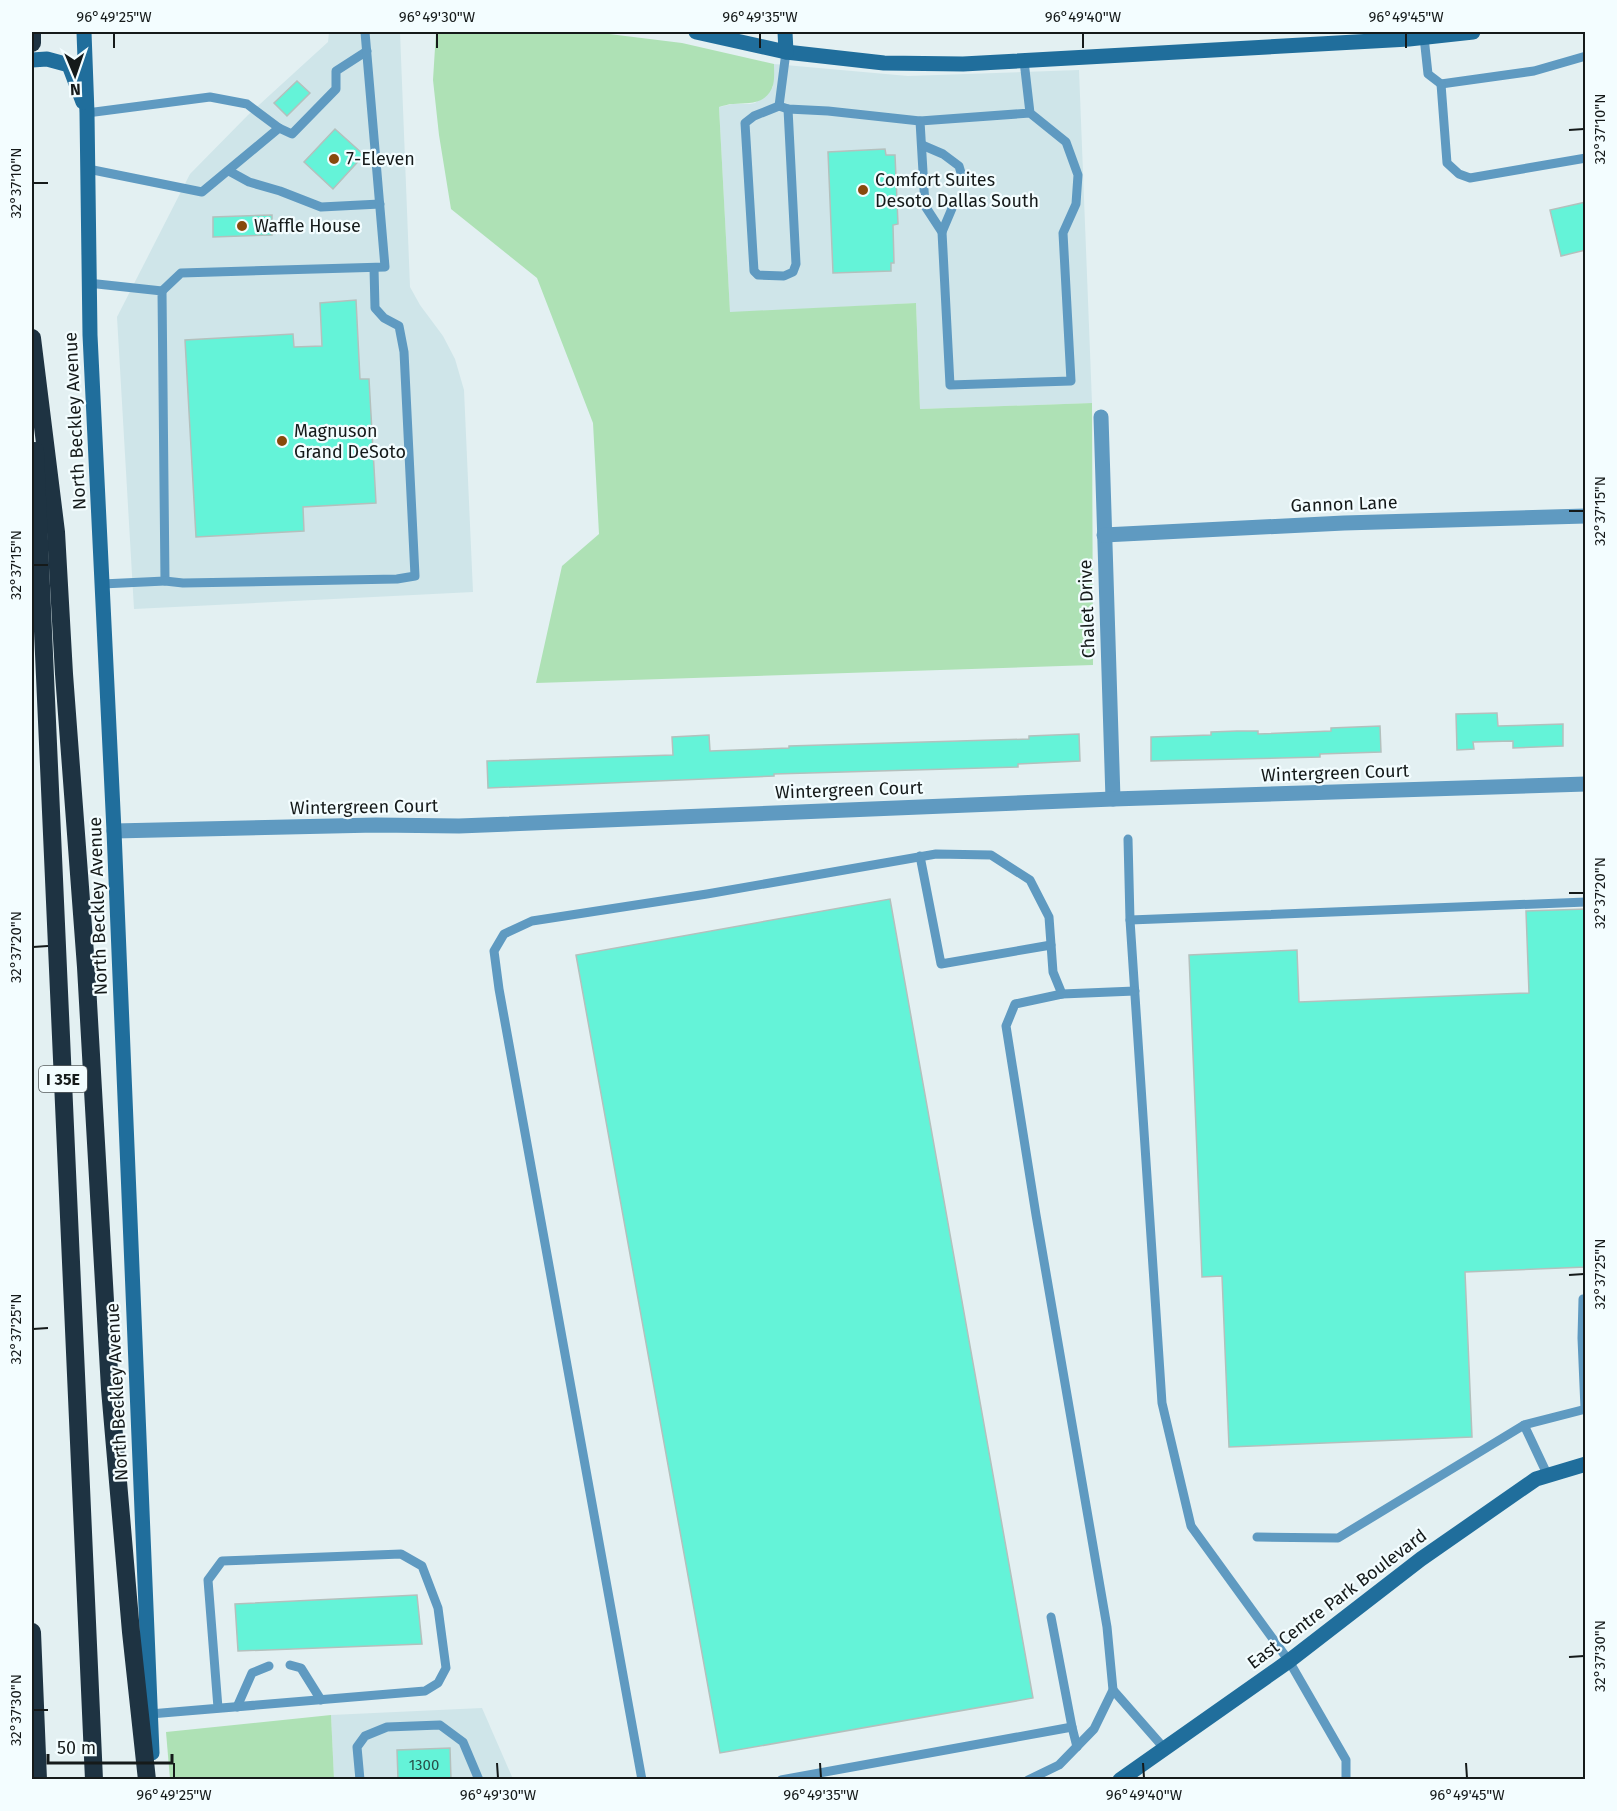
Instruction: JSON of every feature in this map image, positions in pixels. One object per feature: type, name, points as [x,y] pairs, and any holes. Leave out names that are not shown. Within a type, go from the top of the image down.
[{"type":"highway","points":[[32,32],[32,43]]},
{"type":"highway","points":[[32,338],[56,532],[64,674],[87,979],[110,1389],[131,1632],[147,1779]]},
{"type":"highway","name":"I 35E","points":[[32,379],[94,1779]]},
{"type":"highway","points":[[32,1632],[38,1779]]},
{"type":"main road","name":"North Beckley Avenue","points":[[84,32],[88,169],[88,284],[114,831],[153,1779]]},
{"type":"main road","points":[[696,32],[786,52],[884,63],[963,64],[1424,38],[1473,32]]},
{"type":"main road","points":[[785,32],[786,52]]},
{"type":"main road","points":[[32,60],[47,59],[69,65],[87,113]]},
{"type":"main road","name":"East Centre Park Boulevard","points":[[1120,1779],[1289,1660],[1421,1559],[1536,1479],[1586,1464]]},
{"type":"street","name":"Chalet Drive","points":[[1101,417],[1113,799]]},
{"type":"street","name":"Gannon Lane","points":[[1104,535],[1332,524],[1586,516]]},
{"type":"street","name":"Wintergreen Court","points":[[114,831],[376,825],[459,826],[1113,799],[1586,784]]},
{"type":"lane","points":[[165,581],[162,291],[181,273],[385,267],[366,32]]},
{"type":"lane","points":[[1424,38],[1428,74],[1441,84],[1534,71],[1586,56]]},
{"type":"lane","points":[[87,113],[210,98],[247,104],[279,128],[292,134],[336,89],[336,71],[368,51]]},
{"type":"lane","points":[[786,52],[783,108],[796,264],[793,272],[784,276],[758,275],[754,271],[746,123],[754,116],[783,108],[920,120],[1030,112]]},
{"type":"lane","points":[[953,206],[942,232],[950,385],[1071,381],[1063,233],[1076,204],[1078,175],[1066,142],[1030,112],[1024,61]]},
{"type":"lane","points":[[1441,84],[1447,163],[1459,174],[1470,178],[1586,158]]},
{"type":"lane","points":[[920,120],[925,206],[942,232]]},
{"type":"lane","points":[[88,169],[202,192],[279,128]]},
{"type":"lane","points":[[922,146],[943,154],[959,166],[964,183]]},
{"type":"lane","points":[[229,171],[249,182],[321,207],[380,204]]},
{"type":"lane","points":[[102,584],[165,581],[183,583],[397,579],[415,576],[404,352],[399,326],[384,318],[375,308],[374,268]]},
{"type":"lane","points":[[88,284],[162,291]]},
{"type":"lane","points":[[1128,839],[1134,991],[1164,1414],[1191,1526],[1289,1660],[1346,1760],[1346,1779]]},
{"type":"lane","points":[[642,1779],[499,988],[495,951],[504,934],[532,921],[707,894],[920,856],[991,855],[1030,880],[1049,917],[1053,972],[1062,994]]},
{"type":"lane","points":[[920,856],[941,964],[1051,945]]},
{"type":"lane","points":[[1130,920],[1586,902]]},
{"type":"lane","points":[[1028,1779],[1059,1765],[1077,1747],[1094,1729],[1113,1690],[1107,1627],[1006,1026],[1015,1004],[1062,994],[1134,991]]},
{"type":"lane","points":[[1257,1537],[1338,1538],[1524,1425],[1585,1409],[1582,1338],[1583,1299],[1586,1299]]},
{"type":"lane","points":[[1524,1425],[1548,1476]]},
{"type":"lane","points":[[150,1714],[425,1691],[438,1683],[446,1668],[438,1608],[422,1566],[401,1554],[222,1561],[208,1580],[218,1708]]},
{"type":"lane","points":[[1051,1617],[1077,1747]]},
{"type":"lane","points":[[290,1665],[301,1668],[321,1700]]},
{"type":"lane","points":[[237,1707],[252,1673],[269,1666]]},
{"type":"lane","points":[[1113,1690],[1164,1749]]},
{"type":"lane","points":[[360,1779],[357,1747],[365,1736],[387,1727],[440,1725],[463,1742],[479,1779]]},
{"type":"lane","points":[[781,1779],[1072,1727]]},
{"type":"shaded area","points":[[329,32],[400,32],[410,287],[443,336],[455,359],[464,390],[473,592],[134,609],[117,317],[190,174],[248,115],[328,42]]},
{"type":"shaded area","points":[[774,64],[908,76],[1079,70],[1092,403],[920,409],[916,303],[730,313],[719,107],[755,103],[773,87]]},
{"type":"shaded area","points":[[482,1708],[513,1779],[334,1779],[331,1715]]},
{"type":"green space","points":[[436,32],[593,32],[682,43],[774,64],[773,86],[764,98],[755,102],[719,107],[730,312],[916,303],[920,409],[1092,403],[1093,665],[536,683],[562,566],[599,534],[593,423],[537,278],[451,209],[433,80]]},
{"type":"green space","points":[[331,1715],[334,1779],[170,1779],[166,1732]]},
{"type":"building","points":[[297,81],[310,93],[287,116],[274,103]]},
{"type":"building","name":"7-Eleven","points":[[335,129],[364,155],[333,189],[304,162]]},
{"type":"building","name":"Comfort Suites Desoto Dallas South","points":[[885,149],[886,155],[895,155],[898,224],[893,225],[894,263],[891,263],[891,271],[833,273],[828,152]]},
{"type":"building","points":[[1586,202],[1586,250],[1561,256],[1550,210]]},
{"type":"building","name":"Waffle House","points":[[272,215],[272,235],[213,237],[213,217]]},
{"type":"building","name":"Magnuson Grand DeSoto","points":[[356,300],[360,379],[369,379],[376,503],[303,507],[304,531],[196,537],[185,340],[293,334],[294,347],[322,346],[320,303]]},
{"type":"building","points":[[1497,713],[1498,726],[1563,724],[1563,746],[1513,748],[1513,741],[1473,742],[1474,749],[1457,750],[1456,714]]},
{"type":"building","points":[[1380,726],[1381,752],[1320,754],[1320,757],[1151,761],[1151,737],[1211,735],[1211,732],[1237,731],[1258,731],[1258,734],[1331,731],[1331,728]]},
{"type":"building","points":[[1079,734],[1080,761],[1018,764],[1018,767],[774,774],[774,776],[488,788],[487,761],[673,755],[672,737],[709,735],[710,751],[789,748],[789,746],[1029,739],[1029,736]]},
{"type":"building","points":[[890,899],[1033,1698],[720,1753],[576,955]]},
{"type":"building","points":[[1586,909],[1586,1267],[1465,1272],[1472,1437],[1229,1447],[1222,1276],[1202,1277],[1189,955],[1297,950],[1299,1002],[1529,993],[1526,911]]},
{"type":"building","points":[[417,1595],[422,1644],[238,1651],[235,1604]]},
{"type":"building","points":[[450,1748],[451,1779],[398,1779],[397,1750]]},
{"type":"place","name":"7-Eleven","points":[[334,159]]},
{"type":"place","name":"Comfort Suites Desoto Dallas South","points":[[863,190]]},
{"type":"place","name":"Waffle House","points":[[242,226]]},
{"type":"place","name":"Magnuson Grand DeSoto","points":[[282,441]]}]
